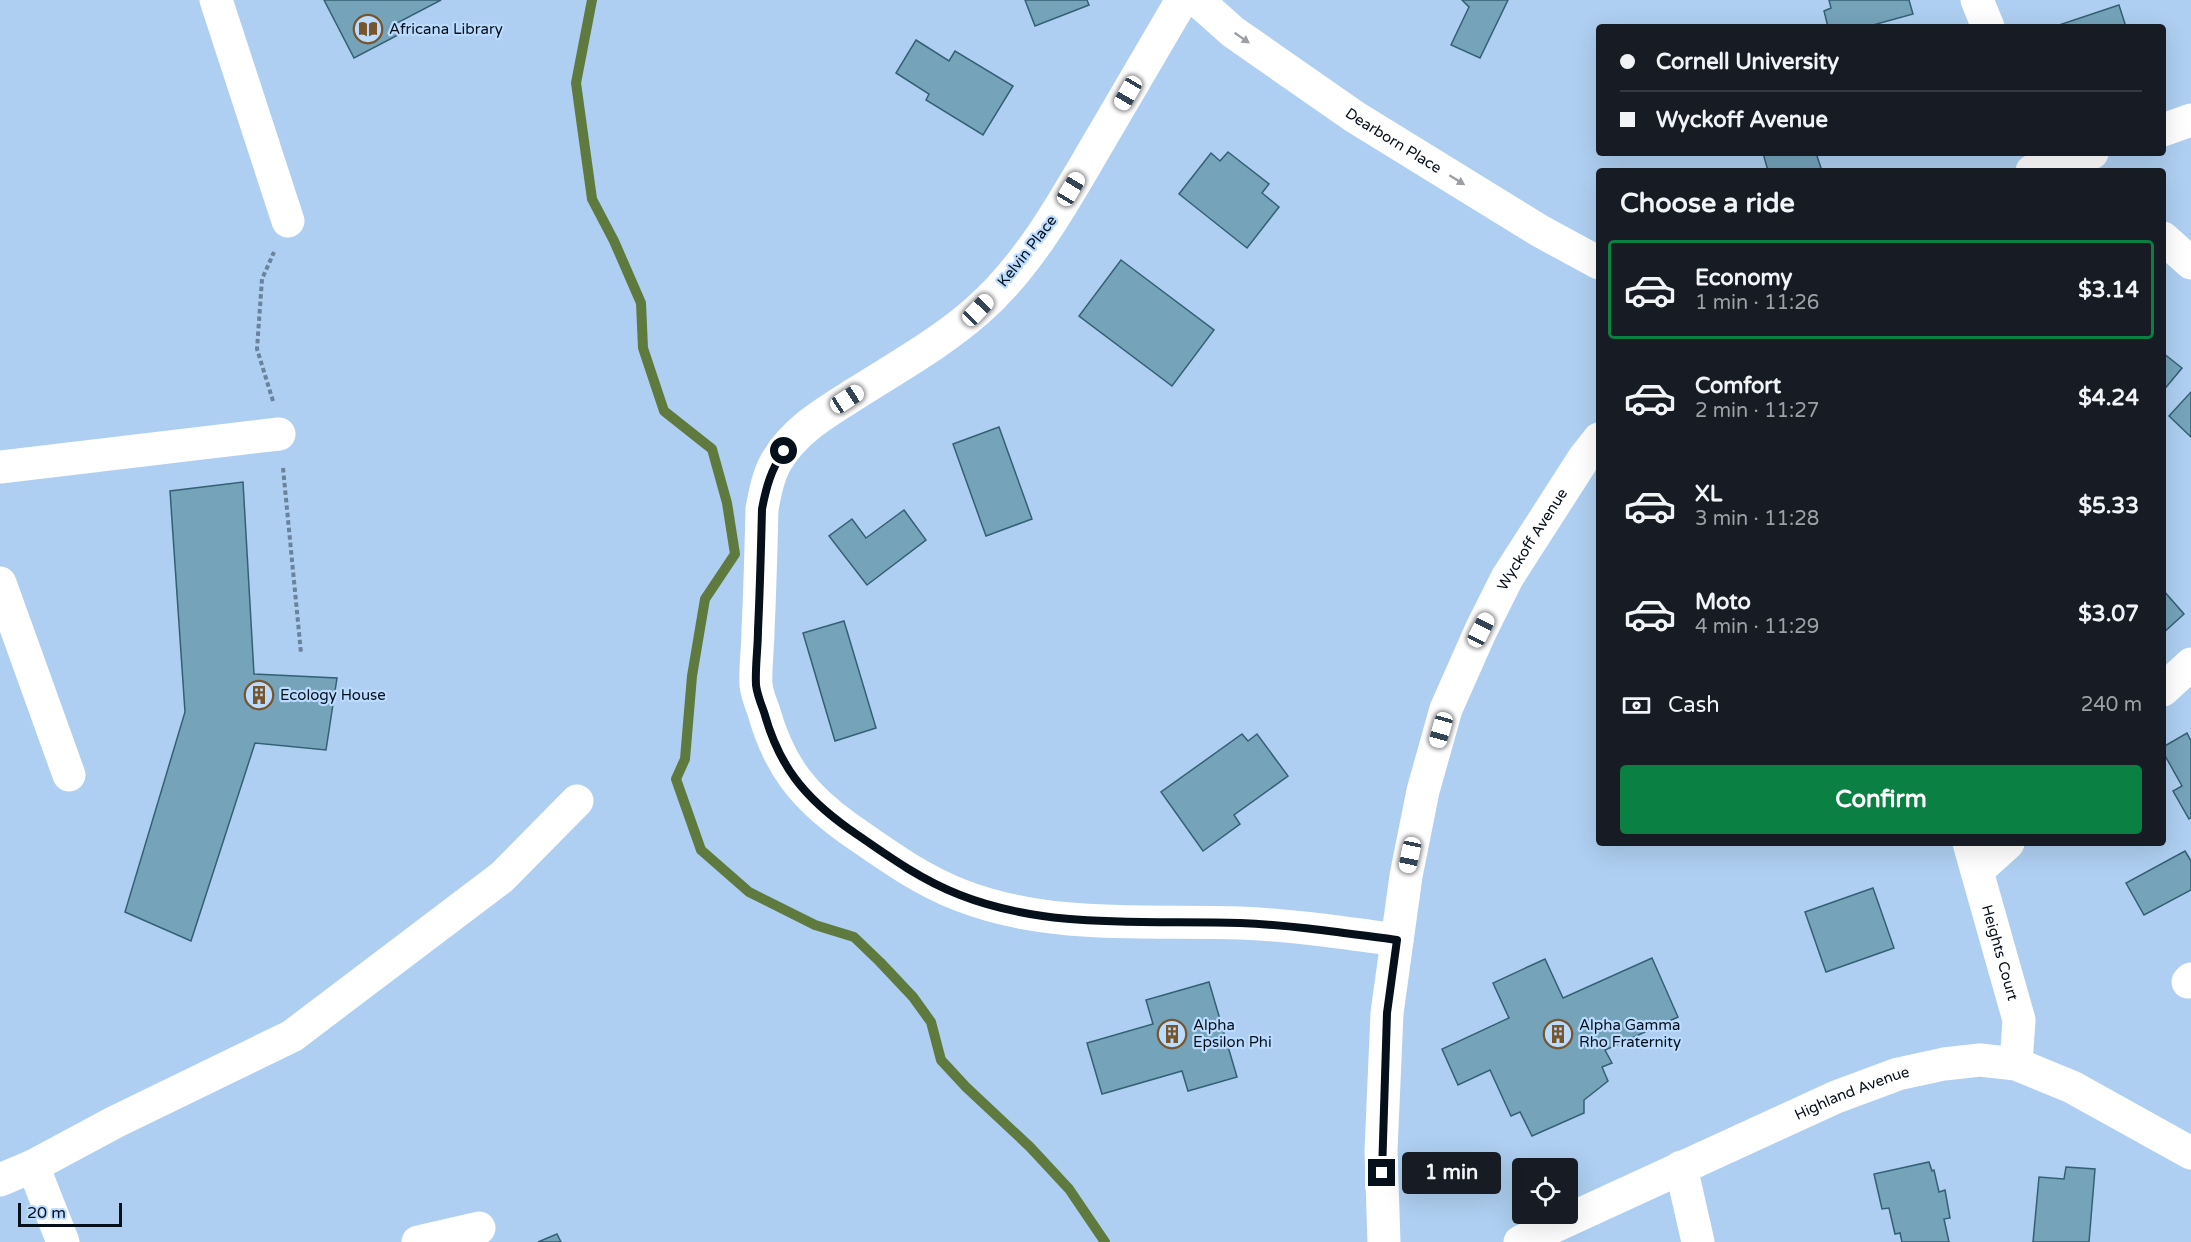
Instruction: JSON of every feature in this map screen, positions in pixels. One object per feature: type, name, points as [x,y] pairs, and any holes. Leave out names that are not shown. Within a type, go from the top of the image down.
[{"type":"street","points":[[216,0],[288,221]]},
{"type":"street","name":"Kelvin Place","points":[[1182,0],[1060,209],[1007,280],[978,310],[924,350],[809,424],[776,462],[767,485],[762,509],[756,686],[767,725],[782,762],[807,794],[837,821],[894,861],[925,880],[962,896],[999,908],[1036,916],[1075,920],[1243,923],[1350,933],[1397,940]]},
{"type":"street","name":"Dearborn Place","points":[[1197,0],[1233,32],[1355,117],[1540,231],[1596,261]]},
{"type":"street","points":[[1977,0],[1987,24]]},
{"type":"street","points":[[2166,129],[2191,120]]},
{"type":"street","points":[[2044,168],[2080,159]]},
{"type":"street","points":[[2166,241],[2191,263]]},
{"type":"street","points":[[0,467],[279,434]]},
{"type":"street","name":"Wyckoff Avenue","points":[[1383,1242],[1381,1150],[1387,1013],[1406,876],[1421,802],[1446,709],[1481,630],[1507,578],[1596,443]]},
{"type":"street","points":[[0,583],[69,775]]},
{"type":"street","points":[[2166,687],[2191,664]]},
{"type":"street","points":[[0,1180],[33,1166],[115,1122],[292,1036],[501,878],[577,801]]},
{"type":"street","points":[[1973,857],[2000,846]]},
{"type":"street","name":"Heights Court","points":[[1973,857],[2019,1020],[2016,1064]]},
{"type":"street","name":"Highland Avenue","points":[[1520,1242],[1836,1097],[1898,1074],[1944,1064],[1971,1061],[2016,1064],[2072,1087],[2191,1153]]},
{"type":"street","points":[[33,1166],[63,1242]]},
{"type":"street","points":[[1681,1167],[1698,1242]]},
{"type":"street","points":[[418,1242],[479,1228]]},
{"type":"building","name":"Africana Library","points":[[324,0],[441,0],[395,24],[400,34],[354,58]]},
{"type":"building","points":[[1025,0],[1087,0],[1089,5],[1035,26]]},
{"type":"building","points":[[1462,0],[1508,0],[1480,58],[1451,45],[1469,7]]},
{"type":"building","points":[[1829,0],[1909,0],[1913,14],[1877,24],[1827,24],[1824,11],[1831,8]]},
{"type":"building","points":[[2119,5],[2125,24],[2062,24]]},
{"type":"building","points":[[916,40],[949,61],[955,51],[1013,86],[983,135],[926,100],[929,94],[896,73]]},
{"type":"building","points":[[1228,152],[1269,184],[1262,193],[1279,207],[1247,248],[1179,194],[1211,153],[1220,161]]},
{"type":"building","points":[[1764,156],[1817,156],[1821,168],[1767,168]]},
{"type":"building","points":[[1121,260],[1214,330],[1172,386],[1079,316]]},
{"type":"building","points":[[2166,355],[2182,368],[2166,387]]},
{"type":"building","points":[[2191,392],[2191,437],[2169,416]]},
{"type":"building","points":[[999,427],[1032,519],[986,536],[953,444]]},
{"type":"building","name":"Ecology House","points":[[243,482],[254,674],[337,678],[326,750],[255,743],[191,941],[125,912],[185,712],[170,491]]},
{"type":"building","points":[[904,510],[926,540],[867,585],[829,536],[852,519],[866,538]]},
{"type":"building","points":[[2166,593],[2184,614],[2166,630]]},
{"type":"building","points":[[844,621],[876,728],[835,741],[803,633]]},
{"type":"building","points":[[2187,733],[2191,741],[2191,818],[2189,819],[2173,791],[2182,786],[2166,757],[2166,745]]},
{"type":"building","points":[[1242,734],[1248,741],[1257,734],[1288,776],[1234,815],[1240,824],[1203,851],[1161,792]]},
{"type":"building","points":[[2185,851],[2191,861],[2191,890],[2144,915],[2126,883]]},
{"type":"building","points":[[1873,888],[1894,948],[1826,972],[1805,912]]},
{"type":"building","name":"Alpha Gamma Rho Fraternity","points":[[1652,958],[1678,1017],[1605,1050],[1612,1063],[1602,1067],[1608,1081],[1584,1100],[1584,1113],[1532,1136],[1520,1112],[1511,1116],[1490,1070],[1458,1085],[1442,1049],[1509,1018],[1493,983],[1545,959],[1563,998]]},
{"type":"building","name":"Alpha Epsilon Phi","points":[[1209,982],[1237,1077],[1188,1091],[1182,1071],[1102,1094],[1087,1043],[1153,1024],[1146,1000]]},
{"type":"building","points":[[1929,1162],[1932,1171],[1934,1170],[1939,1192],[1945,1190],[1950,1218],[1944,1219],[1949,1242],[1902,1242],[1900,1233],[1895,1234],[1889,1208],[1882,1209],[1874,1174]]},
{"type":"building","points":[[2066,1167],[2095,1169],[2089,1242],[2033,1242],[2039,1177],[2064,1179]]},
{"type":"building","points":[[557,1234],[561,1242],[538,1242]]},
{"type":"waterway","points":[[592,0],[576,83],[592,199],[614,241],[641,303],[643,348],[664,411],[712,449],[727,503],[735,554],[705,599],[692,676],[685,759],[676,779],[701,850],[749,892],[815,925],[854,937],[880,962],[913,997],[931,1022],[941,1060],[966,1087],[1030,1147],[1069,1189],[1105,1242]]},
{"type":"place","name":"Africana Library","points":[[368,29]]},
{"type":"place","name":"Ecology House","points":[[259,695]]},
{"type":"place","name":"Alpha Epsilon Phi","points":[[1172,1034]]},
{"type":"place","name":"Alpha Gamma Rho Fraternity","points":[[1558,1034]]},
{"type":"route","points":[[784,451],[776,462],[767,485],[762,509],[756,686],[767,725],[782,762],[807,794],[837,821],[925,880],[962,896],[999,908],[1036,916],[1075,920],[1243,923],[1350,933],[1397,940],[1387,1013],[1382,1173]]}]
